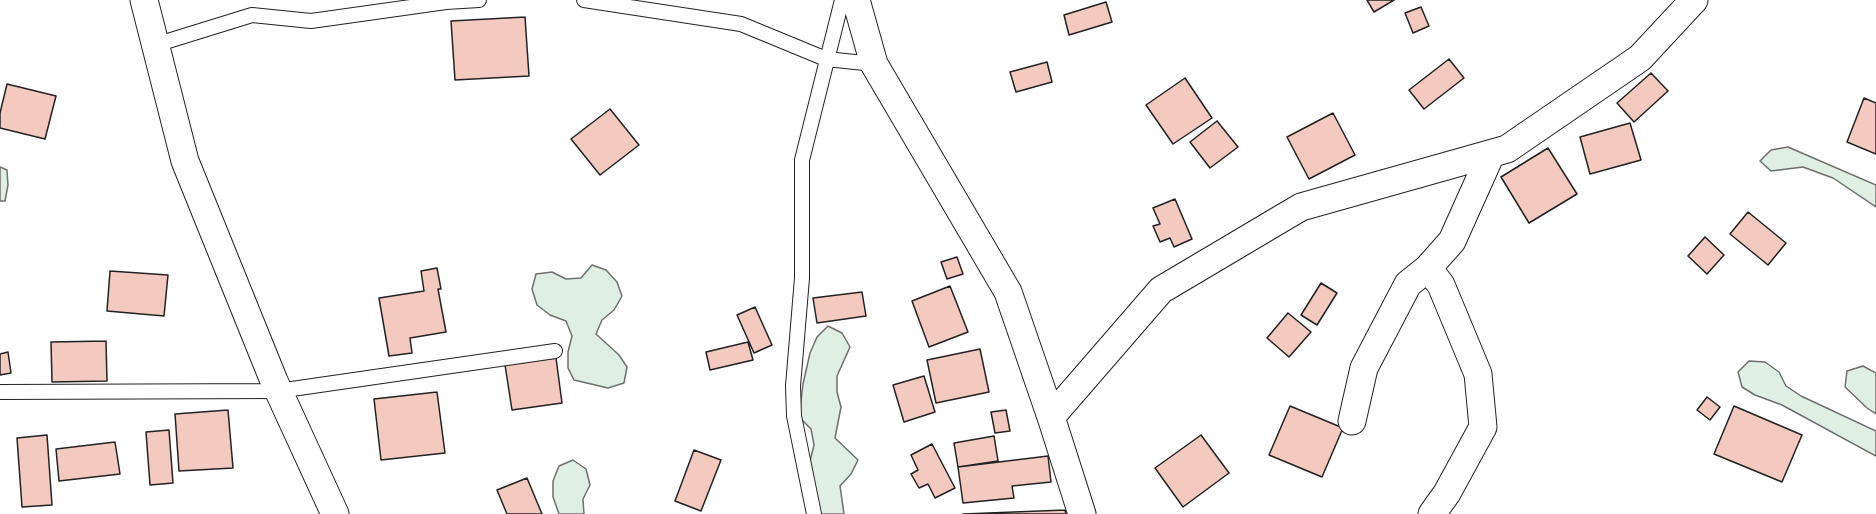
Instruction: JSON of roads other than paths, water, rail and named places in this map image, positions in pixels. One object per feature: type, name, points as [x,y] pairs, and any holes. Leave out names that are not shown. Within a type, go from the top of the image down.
[{"type":"street","points":[[144,0],[185,161],[278,391],[335,514]]},
{"type":"street","points":[[856,0],[874,64],[1008,292],[1082,514]]},
{"type":"street","points":[[1051,417],[1161,290],[1301,207],[1507,149],[1640,58],[1694,0]]},
{"type":"street","points":[[1352,421],[1364,368],[1408,284],[1428,268],[1452,241],[1491,154]]},
{"type":"street","points":[[1428,268],[1441,285],[1478,374],[1483,427],[1447,494],[1432,514]]},
{"type":"lane","points":[[156,45],[252,15],[311,21],[446,2],[479,0]]},
{"type":"lane","points":[[584,0],[741,24],[826,59],[874,64]]},
{"type":"lane","points":[[813,514],[794,416],[793,386],[802,278],[802,160],[842,0]]},
{"type":"lane","points":[[0,392],[278,391],[555,351]]}]
